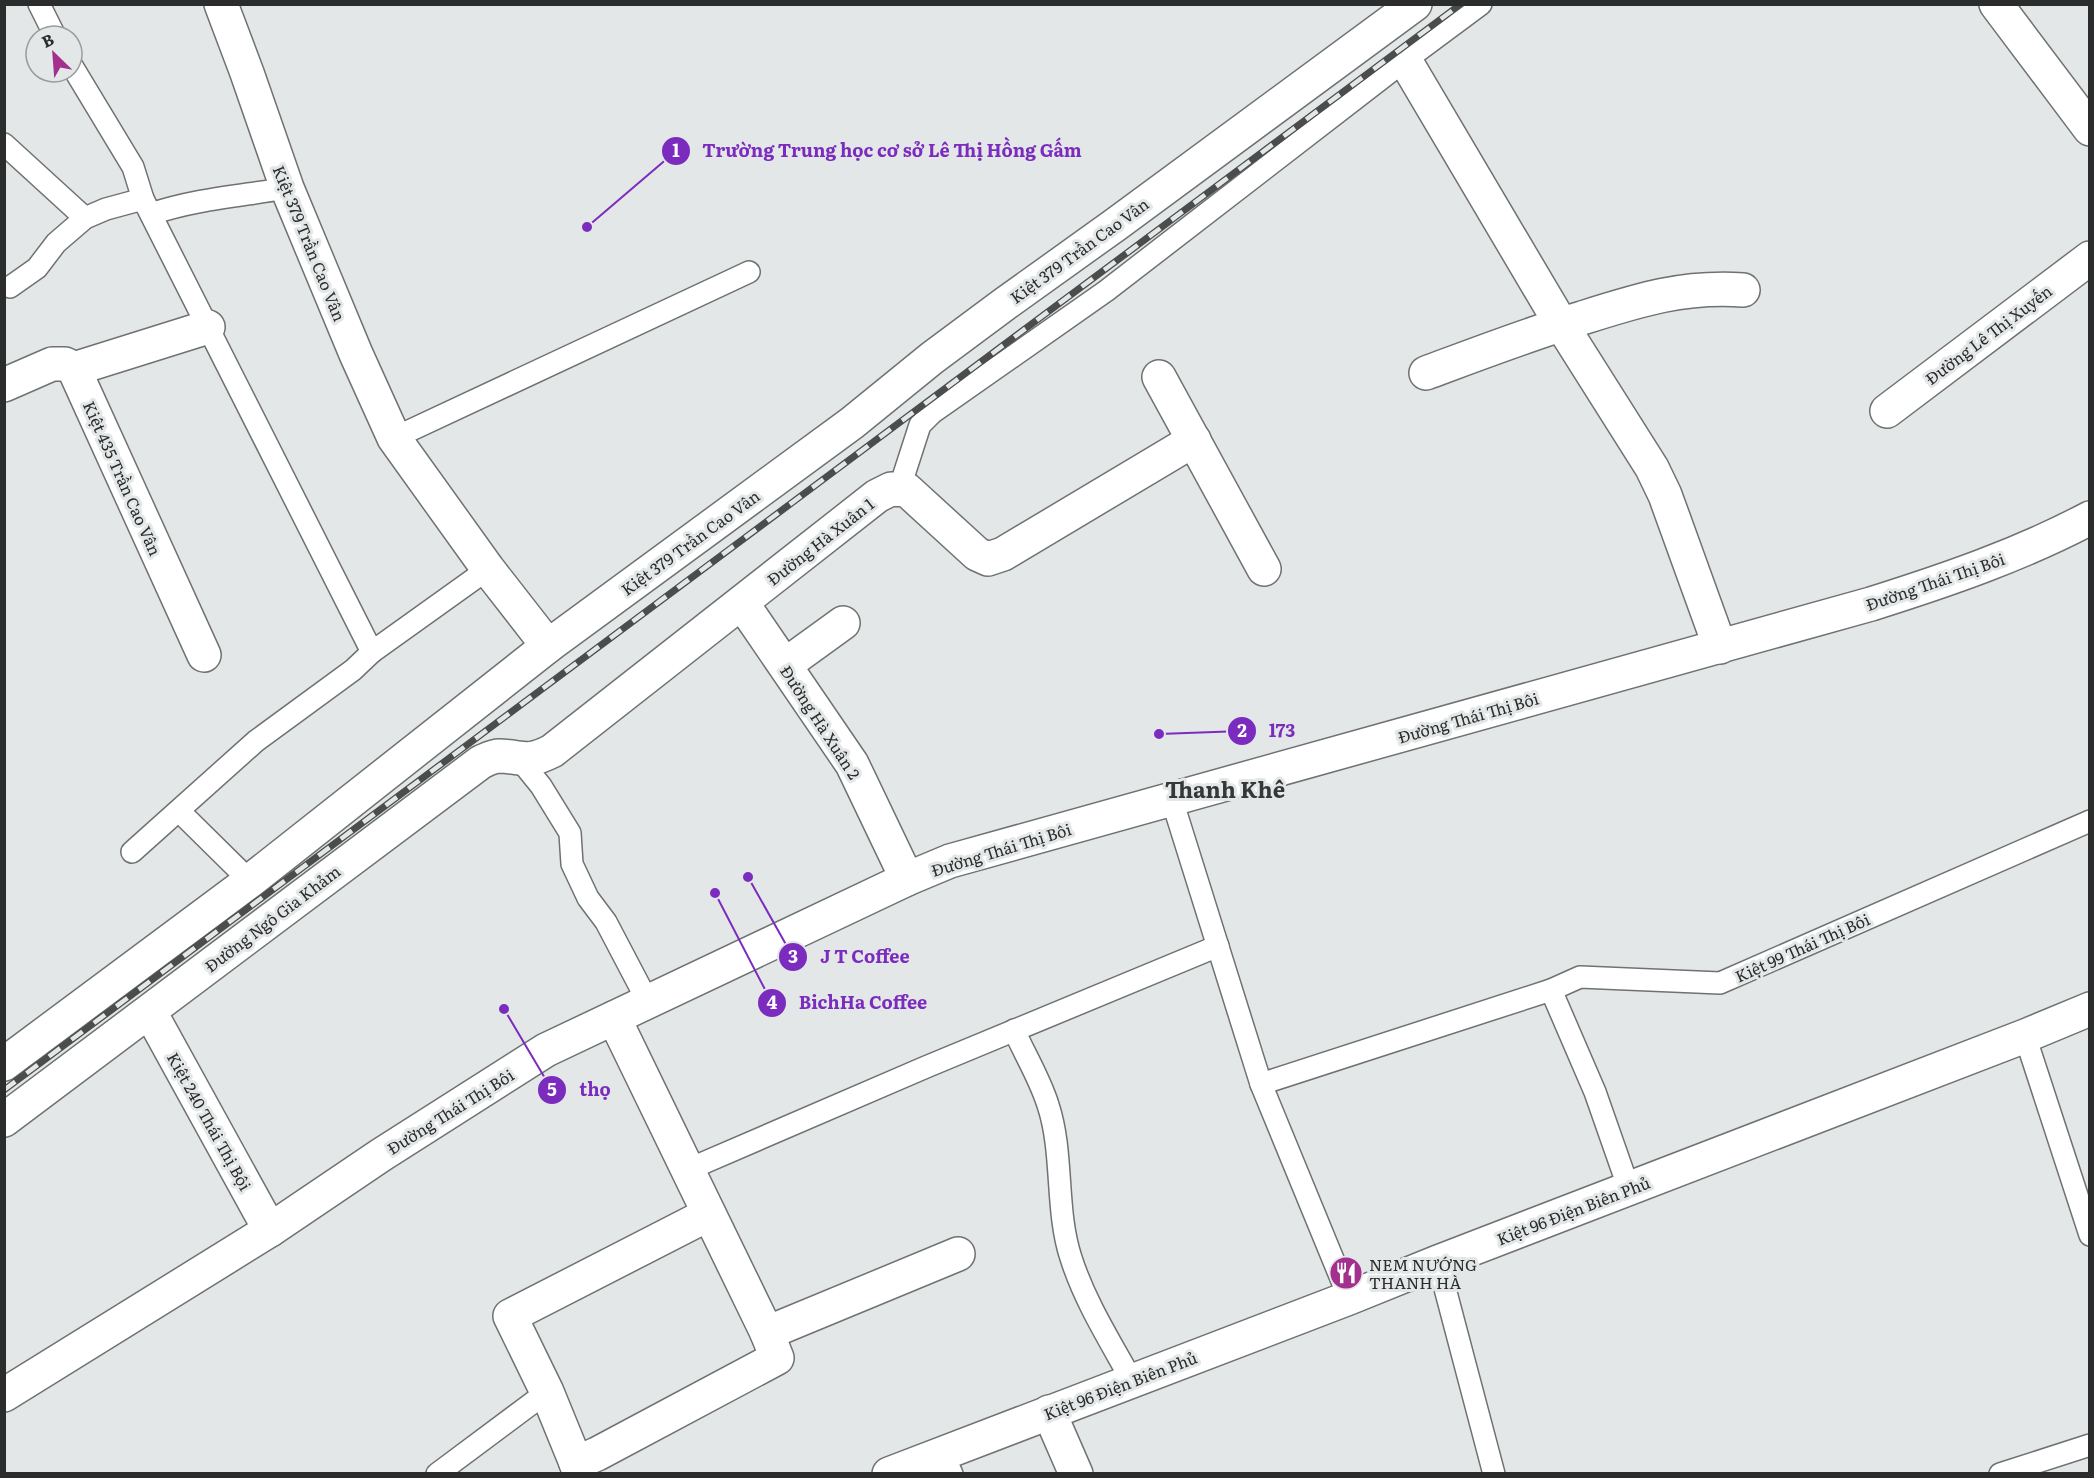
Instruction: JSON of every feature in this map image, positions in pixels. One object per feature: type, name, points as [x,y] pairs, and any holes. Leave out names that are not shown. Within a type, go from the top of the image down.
[{"type":"street","name":"Kiệt 379 Trần Cao Vân","points":[[221,4],[248,73],[287,188],[356,354],[394,438],[488,569],[548,646],[852,423],[932,358],[1006,303],[1415,4]]},
{"type":"street","points":[[1996,4],[2090,129]]},
{"type":"street","points":[[1409,67],[1562,324],[1653,468],[1720,647]]},
{"type":"street","name":"Đường Lê Thị Xuyến","points":[[1887,411],[2090,258]]},
{"type":"street","points":[[1426,373],[1527,335],[1669,293],[1717,288],[1743,290]]},
{"type":"street","points":[[4,385],[52,364],[65,364],[74,369],[208,327]]},
{"type":"street","name":"Kiệt 435 Trần Cao Vân","points":[[74,369],[204,655]]},
{"type":"street","points":[[1160,377],[1264,568]]},
{"type":"street","points":[[899,490],[907,490],[977,554],[988,559],[1003,554],[1194,440]]},
{"type":"street","name":"Đường Hà Xuân 1","points":[[552,751],[877,496],[891,489],[899,490]]},
{"type":"street","name":"Đường Thái Thị Bôi","points":[[4,1395],[270,1230],[381,1155],[546,1050],[907,879],[950,861],[1871,604],[1965,574],[2051,538],[2090,518]]},
{"type":"street","name":"Đường Hà Xuân 2","points":[[742,603],[852,764],[907,879]]},
{"type":"street","points":[[785,665],[843,623]]},
{"type":"street","points":[[4,1064],[250,881],[548,646]]},
{"type":"street","name":"Đường Ngô Gia Khảm","points":[[4,1120],[480,762],[497,756],[520,760],[537,759],[552,751]]},
{"type":"street","name":"Kiệt 96 Điện Biên Phủ","points":[[889,1473],[947,1464],[1049,1412],[2090,1009]]},
{"type":"street","name":"Kiệt 240 Thái Thị Bội","points":[[150,1012],[270,1230]]},
{"type":"street","points":[[614,1018],[767,1333],[777,1358],[597,1454],[578,1468],[547,1392],[510,1316],[709,1214]]},
{"type":"street","points":[[767,1333],[958,1254]]},
{"type":"street","points":[[1049,1412],[1076,1473]]},
{"type":"lane","points":[[39,4],[49,24]]},
{"type":"lane","points":[[899,490],[920,425],[932,413],[1106,291],[1349,102],[1480,4]]},
{"type":"lane","points":[[83,84],[133,166],[147,207],[372,652]]},
{"type":"lane","points":[[4,144],[85,218]]},
{"type":"lane","points":[[10,287],[37,268],[56,243],[85,218],[106,209],[190,203],[287,188]]},
{"type":"lane","points":[[394,438],[750,272]]},
{"type":"lane","points":[[132,852],[256,741],[354,670],[372,652],[488,569]]},
{"type":"lane","points":[[520,760],[541,786],[570,833],[572,864],[588,898],[606,922],[648,1002]]},
{"type":"lane","points":[[1172,800],[1261,1084],[1348,1298]]},
{"type":"lane","points":[[179,811],[250,881]]},
{"type":"lane","name":"Kiệt 99 Thái Thị Bôi","points":[[1261,1084],[1551,990],[1580,977],[1720,983],[2090,821]]},
{"type":"lane","points":[[687,1170],[1014,1030],[1218,946]]},
{"type":"lane","points":[[1551,990],[1595,1092],[1629,1189]]},
{"type":"lane","points":[[1014,1030],[1049,1105],[1057,1153],[1061,1207],[1070,1257],[1085,1296],[1132,1381]]},
{"type":"lane","points":[[2025,1036],[2090,1235]]},
{"type":"lane","points":[[1438,1262],[1494,1473]]},
{"type":"lane","points":[[437,1473],[547,1392]]},
{"type":"lane","points":[[2000,1473],[2090,1445]]},
{"type":"railway","points":[[4,1090],[1461,4]]},
{"type":"place","name":"Trường Trung học cơ sở Lê Thị Hồng Gấm","points":[[587,227]]},
{"type":"place","name":"173","points":[[1159,734]]},
{"type":"place","name":"J T Coffee","points":[[748,877]]},
{"type":"place","name":"BichHa Coffee","points":[[715,893]]},
{"type":"place","name":"thọ","points":[[504,1009]]},
{"type":"place","name":"NEM NƯỚNG THANH HÀ","points":[[1346,1273]]},
{"type":"district","name":"Thanh Khê","points":[[1225,788]]}]
